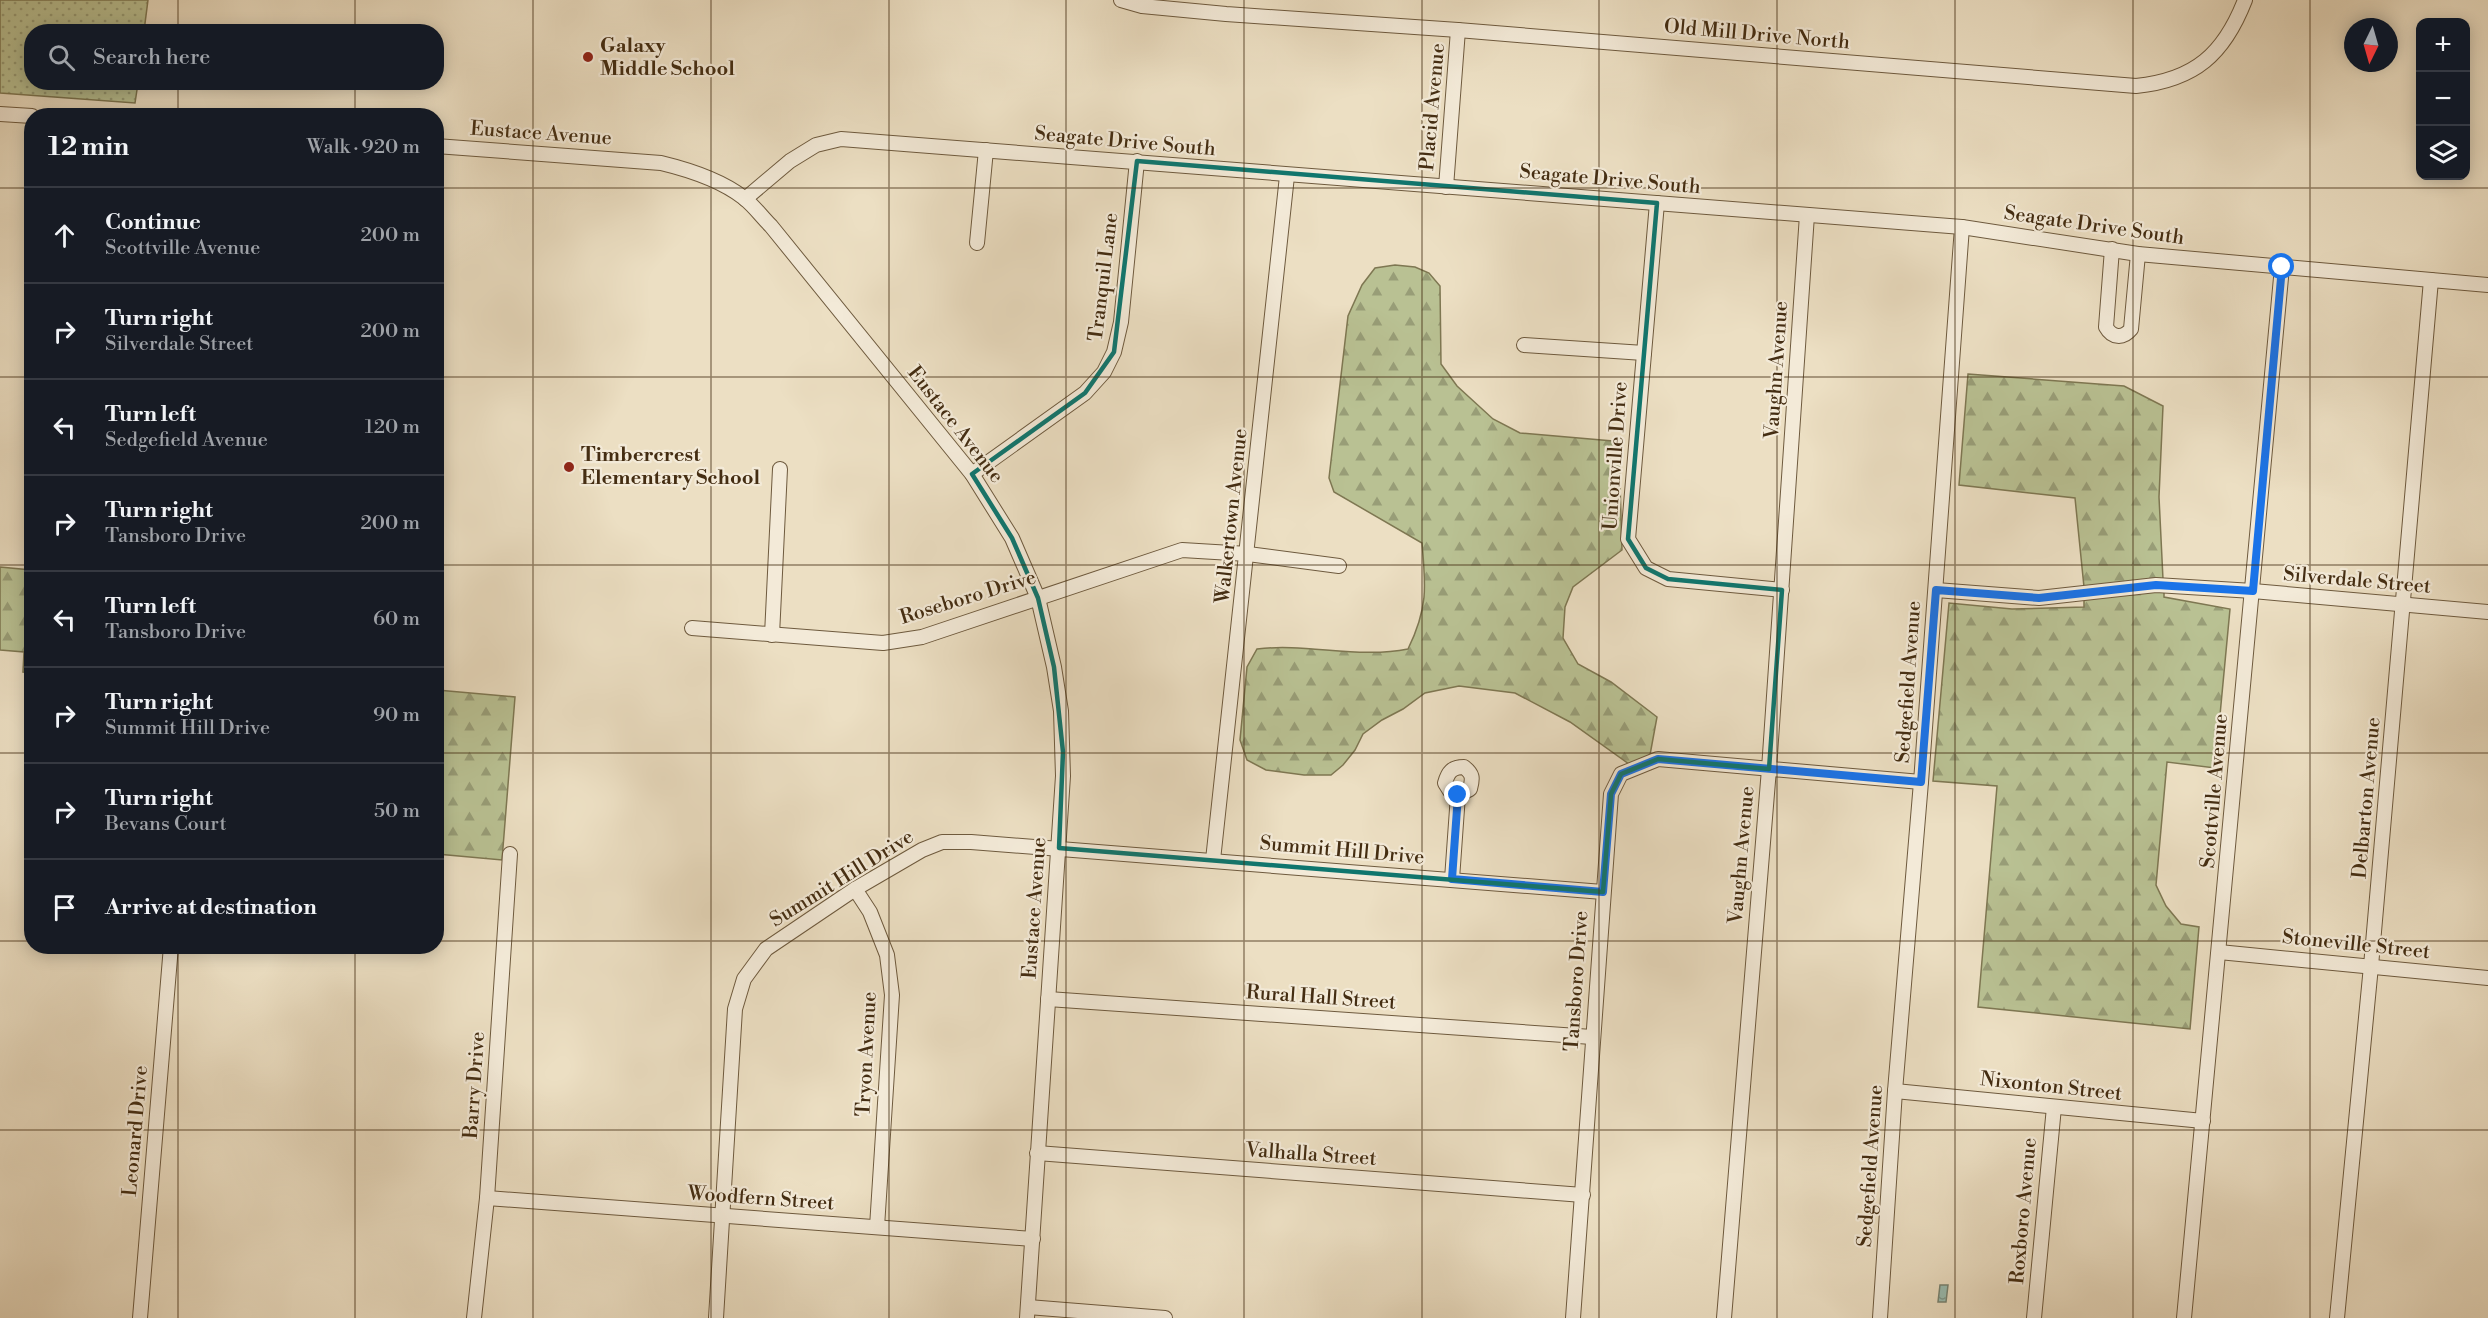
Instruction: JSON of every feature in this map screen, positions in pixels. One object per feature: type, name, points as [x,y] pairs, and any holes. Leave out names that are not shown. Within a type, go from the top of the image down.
[{"type":"street","name":"Old Mill Drive North","points":[[1121,0],[1142,6],[1226,14],[1458,30],[2136,86],[2171,80],[2206,61],[2224,43],[2245,0]]},
{"type":"street","points":[[1226,14],[1227,0]]},
{"type":"street","name":"Placid Avenue","points":[[1446,187],[1458,30]]},
{"type":"street","points":[[0,114],[24,116]]},
{"type":"street","name":"Seagate Drive South","points":[[745,198],[790,160],[816,145],[841,140],[1137,161],[1287,176],[1962,227],[2138,254],[2488,285]]},
{"type":"street","name":"Eustace Avenue","points":[[444,147],[661,163],[683,168],[718,182],[745,198],[771,226],[972,474],[1012,538],[1038,598],[1054,667],[1061,711],[1063,776],[1028,1313]]},
{"type":"street","points":[[977,243],[986,150]]},
{"type":"street","name":"Tranquil Lane","points":[[972,474],[1085,393],[1104,372],[1114,352],[1121,322],[1137,161]]},
{"type":"street","name":"Walkertown Avenue","points":[[1213,860],[1248,554],[1287,176]]},
{"type":"street","name":"Unionville Drive","points":[[1657,203],[1628,539],[1647,568],[1668,579],[1782,590]]},
{"type":"street","name":"Vaughn Avenue","points":[[1724,1318],[1769,768],[1807,215]]},
{"type":"street","name":"Sedgefield Avenue","points":[[1880,1318],[1895,1091],[1936,590],[1962,227]]},
{"type":"street","points":[[2112,249],[2106,327],[2109,332],[2119,337],[2127,334],[2132,323],[2138,254]]},
{"type":"street","name":"Scottville Avenue","points":[[2184,1318],[2282,267]]},
{"type":"street","name":"Delbarton Avenue","points":[[2337,1318],[2372,966],[2432,280]]},
{"type":"street","points":[[1524,345],[1644,353]]},
{"type":"street","points":[[771,635],[780,469]]},
{"type":"street","name":"Roseboro Drive","points":[[692,628],[883,643],[922,637],[1174,551],[1195,550],[1248,554],[1339,566]]},
{"type":"street","name":"Silverdale Street","points":[[1936,590],[2039,598],[2156,585],[2253,591],[2488,612]]},
{"type":"street","name":"Tansboro Drive","points":[[1573,1318],[1611,794],[1621,774],[1658,759],[1921,782]]},
{"type":"street","points":[[1452,879],[1458,795]]},
{"type":"street","name":"Summit Hill Drive","points":[[716,1318],[735,1009],[744,979],[766,949],[855,889],[922,850],[942,842],[971,842],[1603,892]]},
{"type":"street","name":"Barry Drive","points":[[474,1318],[487,1198],[510,854]]},
{"type":"street","name":"Tryon Avenue","points":[[855,889],[870,912],[887,955],[892,995],[877,1227]]},
{"type":"street","name":"Stoneville Street","points":[[2219,952],[2488,978]]},
{"type":"street","name":"Leonard Drive","points":[[140,1318],[170,954]]},
{"type":"street","name":"Rural Hall Street","points":[[1048,999],[1592,1037]]},
{"type":"street","name":"Nixonton Street","points":[[1895,1091],[2203,1121]]},
{"type":"street","name":"Roxboro Avenue","points":[[2034,1318],[2054,1107]]},
{"type":"street","name":"Valhalla Street","points":[[1037,1153],[1583,1195]]},
{"type":"street","name":"Woodfern Street","points":[[487,1198],[1033,1239]]},
{"type":"street","points":[[1028,1313],[1165,1318]]},
{"type":"highlighted area","points":[[1137,161],[1657,203],[1628,539],[1646,568],[1668,579],[1782,590],[1769,769],[1658,759],[1621,774],[1611,794],[1603,892],[1059,848],[1063,752],[1054,667],[1038,598],[1012,538],[972,474],[1085,393],[1114,352]]},
{"type":"green space","points":[[0,0],[148,0],[145,24],[24,24],[24,90],[137,90],[135,103],[0,93]]},
{"type":"green space","points":[[1395,265],[1415,267],[1429,273],[1440,286],[1441,364],[1457,386],[1493,419],[1520,433],[1613,441],[1619,449],[1622,550],[1573,587],[1565,607],[1563,638],[1578,664],[1611,682],[1657,717],[1650,755],[1629,764],[1570,722],[1515,693],[1459,686],[1425,693],[1403,709],[1382,720],[1363,734],[1355,750],[1331,775],[1304,775],[1266,770],[1247,760],[1240,740],[1247,667],[1257,649],[1295,648],[1389,652],[1408,649],[1419,621],[1425,585],[1422,543],[1334,492],[1329,478],[1348,316],[1362,285],[1375,268]]},
{"type":"green space","points":[[1968,374],[2124,386],[2163,406],[2159,497],[2163,579],[2084,587],[2075,498],[1959,485]]},
{"type":"green space","points":[[0,567],[24,569],[24,652],[0,650]]},
{"type":"green space","points":[[2164,592],[2164,597],[2230,609],[2215,768],[2167,762],[2156,885],[2166,906],[2181,924],[2199,927],[2190,1029],[1978,1007],[1997,786],[1933,781],[1949,603],[2012,609],[2084,607],[2084,599]]},
{"type":"green space","points":[[444,691],[515,697],[502,860],[444,855]]},
{"type":"water","points":[[1940,1285],[1948,1285],[1946,1302],[1938,1302]]},
{"type":"place","name":"Galaxy Middle School","points":[[588,57]]},
{"type":"place","name":"Timbercrest Elementary School","points":[[569,467]]},
{"type":"route","points":[[1458,795],[1452,879],[1603,892],[1611,794],[1621,774],[1658,759],[1921,782],[1936,590],[2039,598],[2156,585],[2253,591],[2282,267]]}]
